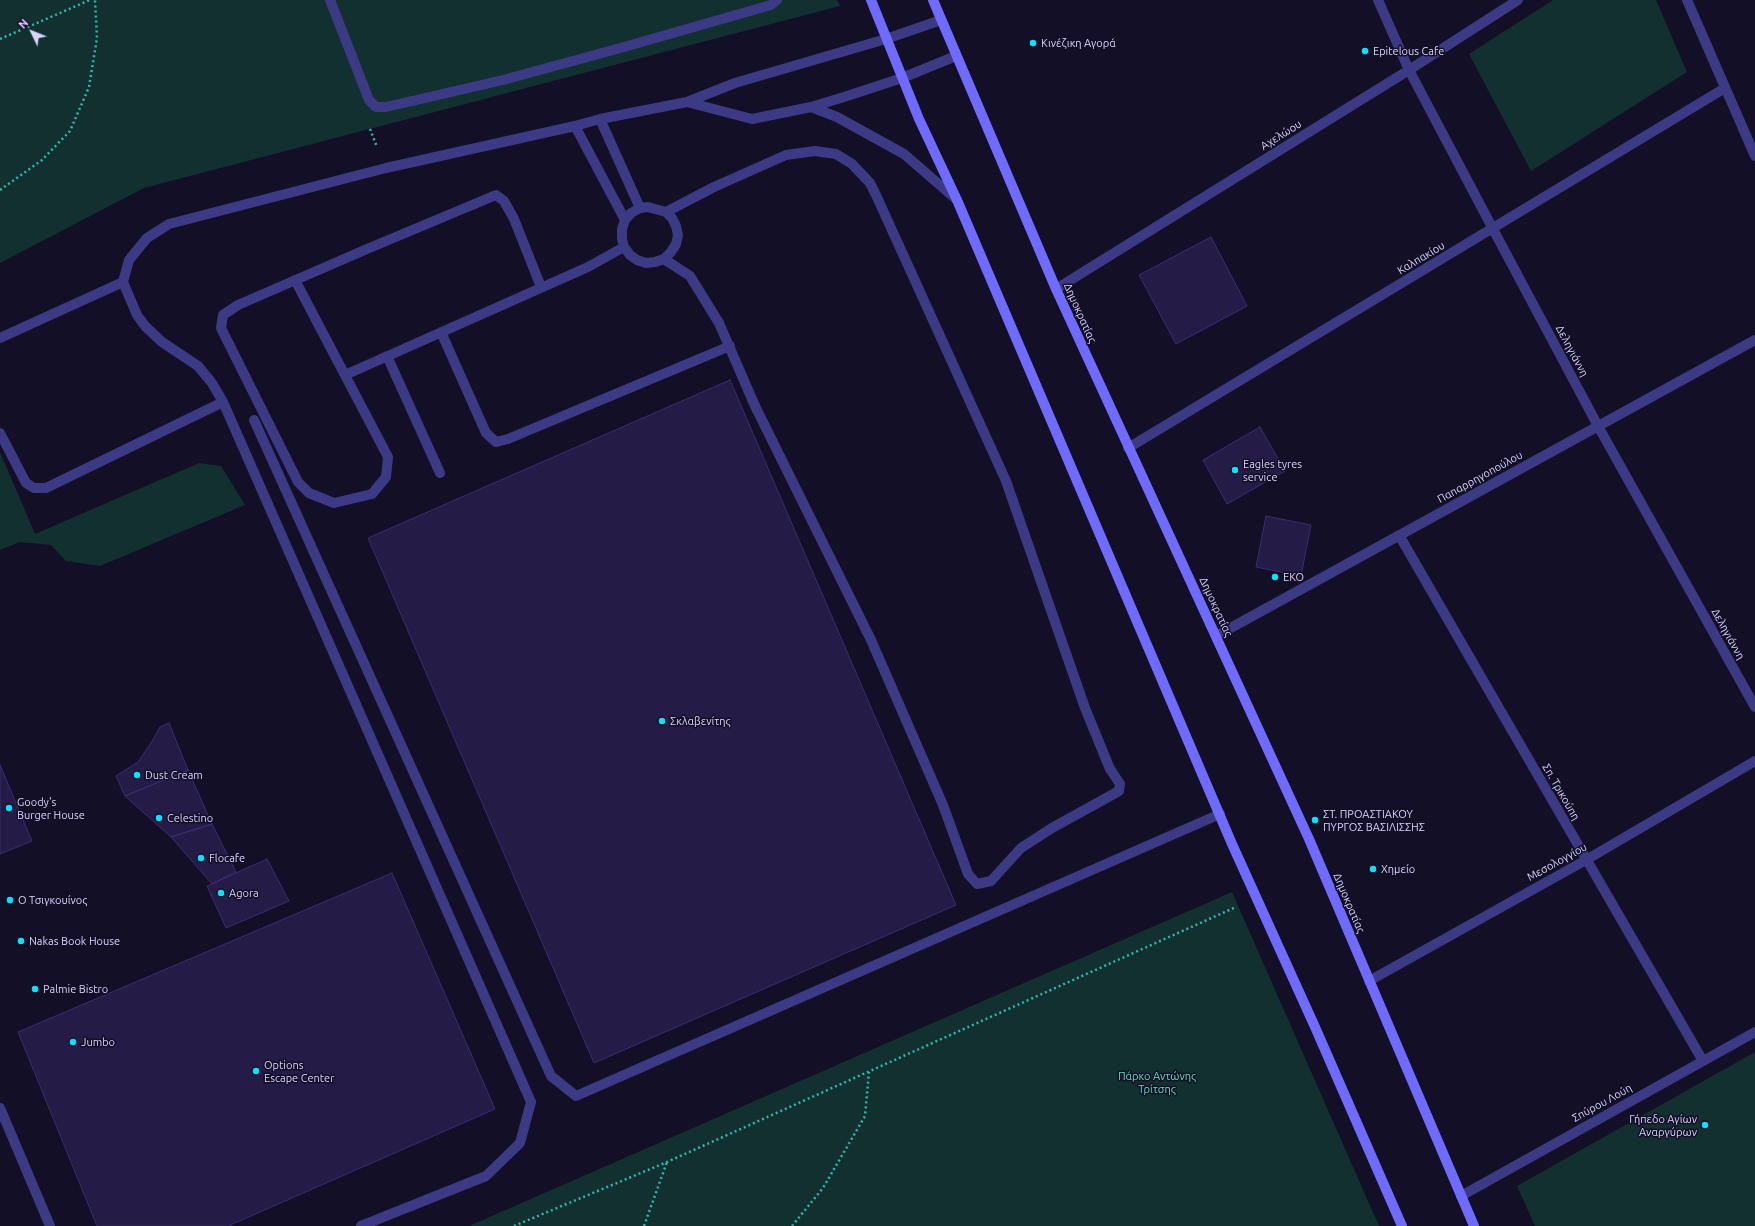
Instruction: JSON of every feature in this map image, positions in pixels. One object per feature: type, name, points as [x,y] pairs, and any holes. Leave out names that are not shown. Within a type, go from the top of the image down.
[{"type":"main road","points":[[871,0],[919,119],[957,200],[1220,814],[1402,1226]]},
{"type":"main road","name":"Δημοκρατίας","points":[[933,0],[1056,289],[1309,839],[1474,1226]]},
{"type":"street","points":[[330,0],[369,100],[376,107],[386,107],[503,80],[624,48],[771,5],[777,0]]},
{"type":"street","name":"Δεληγιάννη","points":[[1378,0],[1409,70],[1598,426],[1755,707]]},
{"type":"street","name":"Αχελώου","points":[[1056,289],[1409,70],[1518,0]]},
{"type":"street","points":[[1687,0],[1755,156]]},
{"type":"street","points":[[361,1226],[486,1176],[520,1143],[531,1102],[223,402],[212,383],[198,366],[162,342],[145,326],[137,315],[123,282],[129,260],[147,238],[169,224],[386,168],[575,126],[600,119],[687,102],[735,82],[886,39],[941,20]]},
{"type":"street","points":[[687,102],[752,119],[811,106],[902,78],[956,56]]},
{"type":"street","name":"Καλπακίου","points":[[1128,448],[1725,88]]},
{"type":"street","points":[[811,106],[837,117],[904,154],[957,200]]},
{"type":"street","points":[[600,119],[640,208]]},
{"type":"street","points":[[575,126],[625,220]]},
{"type":"street","points":[[664,259],[690,276],[719,323],[755,406],[871,640],[943,805],[968,874],[977,884],[991,881],[1021,848],[1052,828],[1119,791],[1120,784],[1110,769],[1085,708],[1006,481],[876,195],[870,183],[852,164],[836,154],[815,151],[786,155],[714,186],[666,212]]},
{"type":"street","points":[[295,280],[388,457],[386,477],[372,494],[334,504],[309,493],[298,482],[221,328],[222,315],[238,305],[295,280],[496,195],[504,201],[514,219],[541,287]]},
{"type":"street","points":[[648,207],[666,212],[672,218],[676,226],[678,235],[674,248],[664,259],[646,263],[637,260],[630,255],[624,247],[622,229],[625,220],[631,213],[640,208],[648,207]]},
{"type":"street","points":[[345,375],[588,267],[624,247]]},
{"type":"street","points":[[0,338],[123,282]]},
{"type":"street","points":[[441,332],[486,433],[496,442],[508,439],[730,346]]},
{"type":"street","name":"Παπαρρηγοπούλου","points":[[1216,636],[1755,340]]},
{"type":"street","points":[[387,356],[440,473]]},
{"type":"street","points":[[0,433],[17,469],[26,483],[34,488],[46,488],[223,402]]},
{"type":"street","points":[[254,420],[551,1076],[576,1096],[1220,814]]},
{"type":"street","name":"Σπ. Τρικούπη","points":[[1399,535],[1703,1061]]},
{"type":"street","name":"Μεσολογγίου","points":[[1369,981],[1586,860],[1755,761]]},
{"type":"street","name":"Σπύρου Λούη","points":[[1461,1196],[1755,1032]]},
{"type":"street","points":[[0,1108],[50,1226]]},
{"type":"path","points":[[0,39],[90,0]]},
{"type":"path","points":[[0,190],[42,160],[70,131],[89,87],[97,38],[95,0]]},
{"type":"path","points":[[514,1226],[667,1162],[1257,898]]},
{"type":"path","points":[[792,1226],[823,1188],[865,1116],[869,1071]]},
{"type":"path","points":[[644,1226],[667,1162]]},
{"type":"green space","points":[[0,0],[837,0],[840,6],[144,188],[0,263]]},
{"type":"green space","points":[[1553,0],[1656,0],[1687,72],[1531,171],[1469,54]]},
{"type":"green space","points":[[0,452],[35,534],[199,463],[221,466],[245,505],[100,566],[66,561],[51,545],[20,542],[0,550]]},
{"type":"green space","name":"Πάρκο Αντώνης Τρίτσης","points":[[1232,892],[1379,1226],[469,1226]]},
{"type":"green space","name":"Γήπεδο Αγίων Αναργύρων","points":[[1755,1052],[1755,1226],[1535,1226],[1517,1186]]},
{"type":"building","points":[[1211,237],[1247,306],[1176,344],[1139,275]]},
{"type":"building","name":"Σκλαβενίτης","points":[[730,380],[956,905],[594,1063],[368,538]]},
{"type":"building","points":[[1260,427],[1285,471],[1227,504],[1203,460]]},
{"type":"building","points":[[1266,516],[1311,525],[1301,576],[1256,567]]},
{"type":"building","points":[[169,723],[188,770],[125,796],[116,776],[138,762],[160,727]]},
{"type":"building","points":[[0,765],[32,841],[0,854]]},
{"type":"building","points":[[188,770],[212,824],[171,837],[125,796]]},
{"type":"building","points":[[212,824],[236,872],[212,884],[171,837]]},
{"type":"building","points":[[267,859],[289,901],[226,928],[207,886]]},
{"type":"building","name":"Options Escape Center","points":[[392,873],[495,1109],[228,1226],[97,1226],[18,1032]]},
{"type":"place","name":"Κινέζικη Αγορά","points":[[1033,43]]},
{"type":"place","name":"Epitelous Cafe","points":[[1365,51]]},
{"type":"place","name":"Eagles tyres service","points":[[1235,470]]},
{"type":"place","name":"EKO","points":[[1275,577]]},
{"type":"place","name":"Σκλαβενίτης","points":[[662,721]]},
{"type":"place","name":"Dust Cream","points":[[137,775]]},
{"type":"place","name":"Goody's Burger House","points":[[9,808]]},
{"type":"place","name":"Celestino","points":[[159,818]]},
{"type":"place","name":"ΣΤ. ΠΡΟΑΣΤΙΑΚΟΥ ΠΥΡΓΟΣ ΒΑΣΙΛΙΣΣΗΣ","points":[[1315,820]]},
{"type":"place","name":"Flocafe","points":[[201,858]]},
{"type":"place","name":"Χημείο","points":[[1373,869]]},
{"type":"place","name":"Agora","points":[[221,893]]},
{"type":"place","name":"Ο Τσιγκουίνος","points":[[10,900]]},
{"type":"place","name":"Nakas Book House","points":[[21,941]]},
{"type":"place","name":"Palmie Bistro","points":[[35,989]]},
{"type":"place","name":"Jumbo","points":[[73,1042]]},
{"type":"place","name":"Options Escape Center","points":[[256,1071]]},
{"type":"place","name":"Γήπεδο Αγίων Αναργύρων","points":[[1705,1125]]}]
